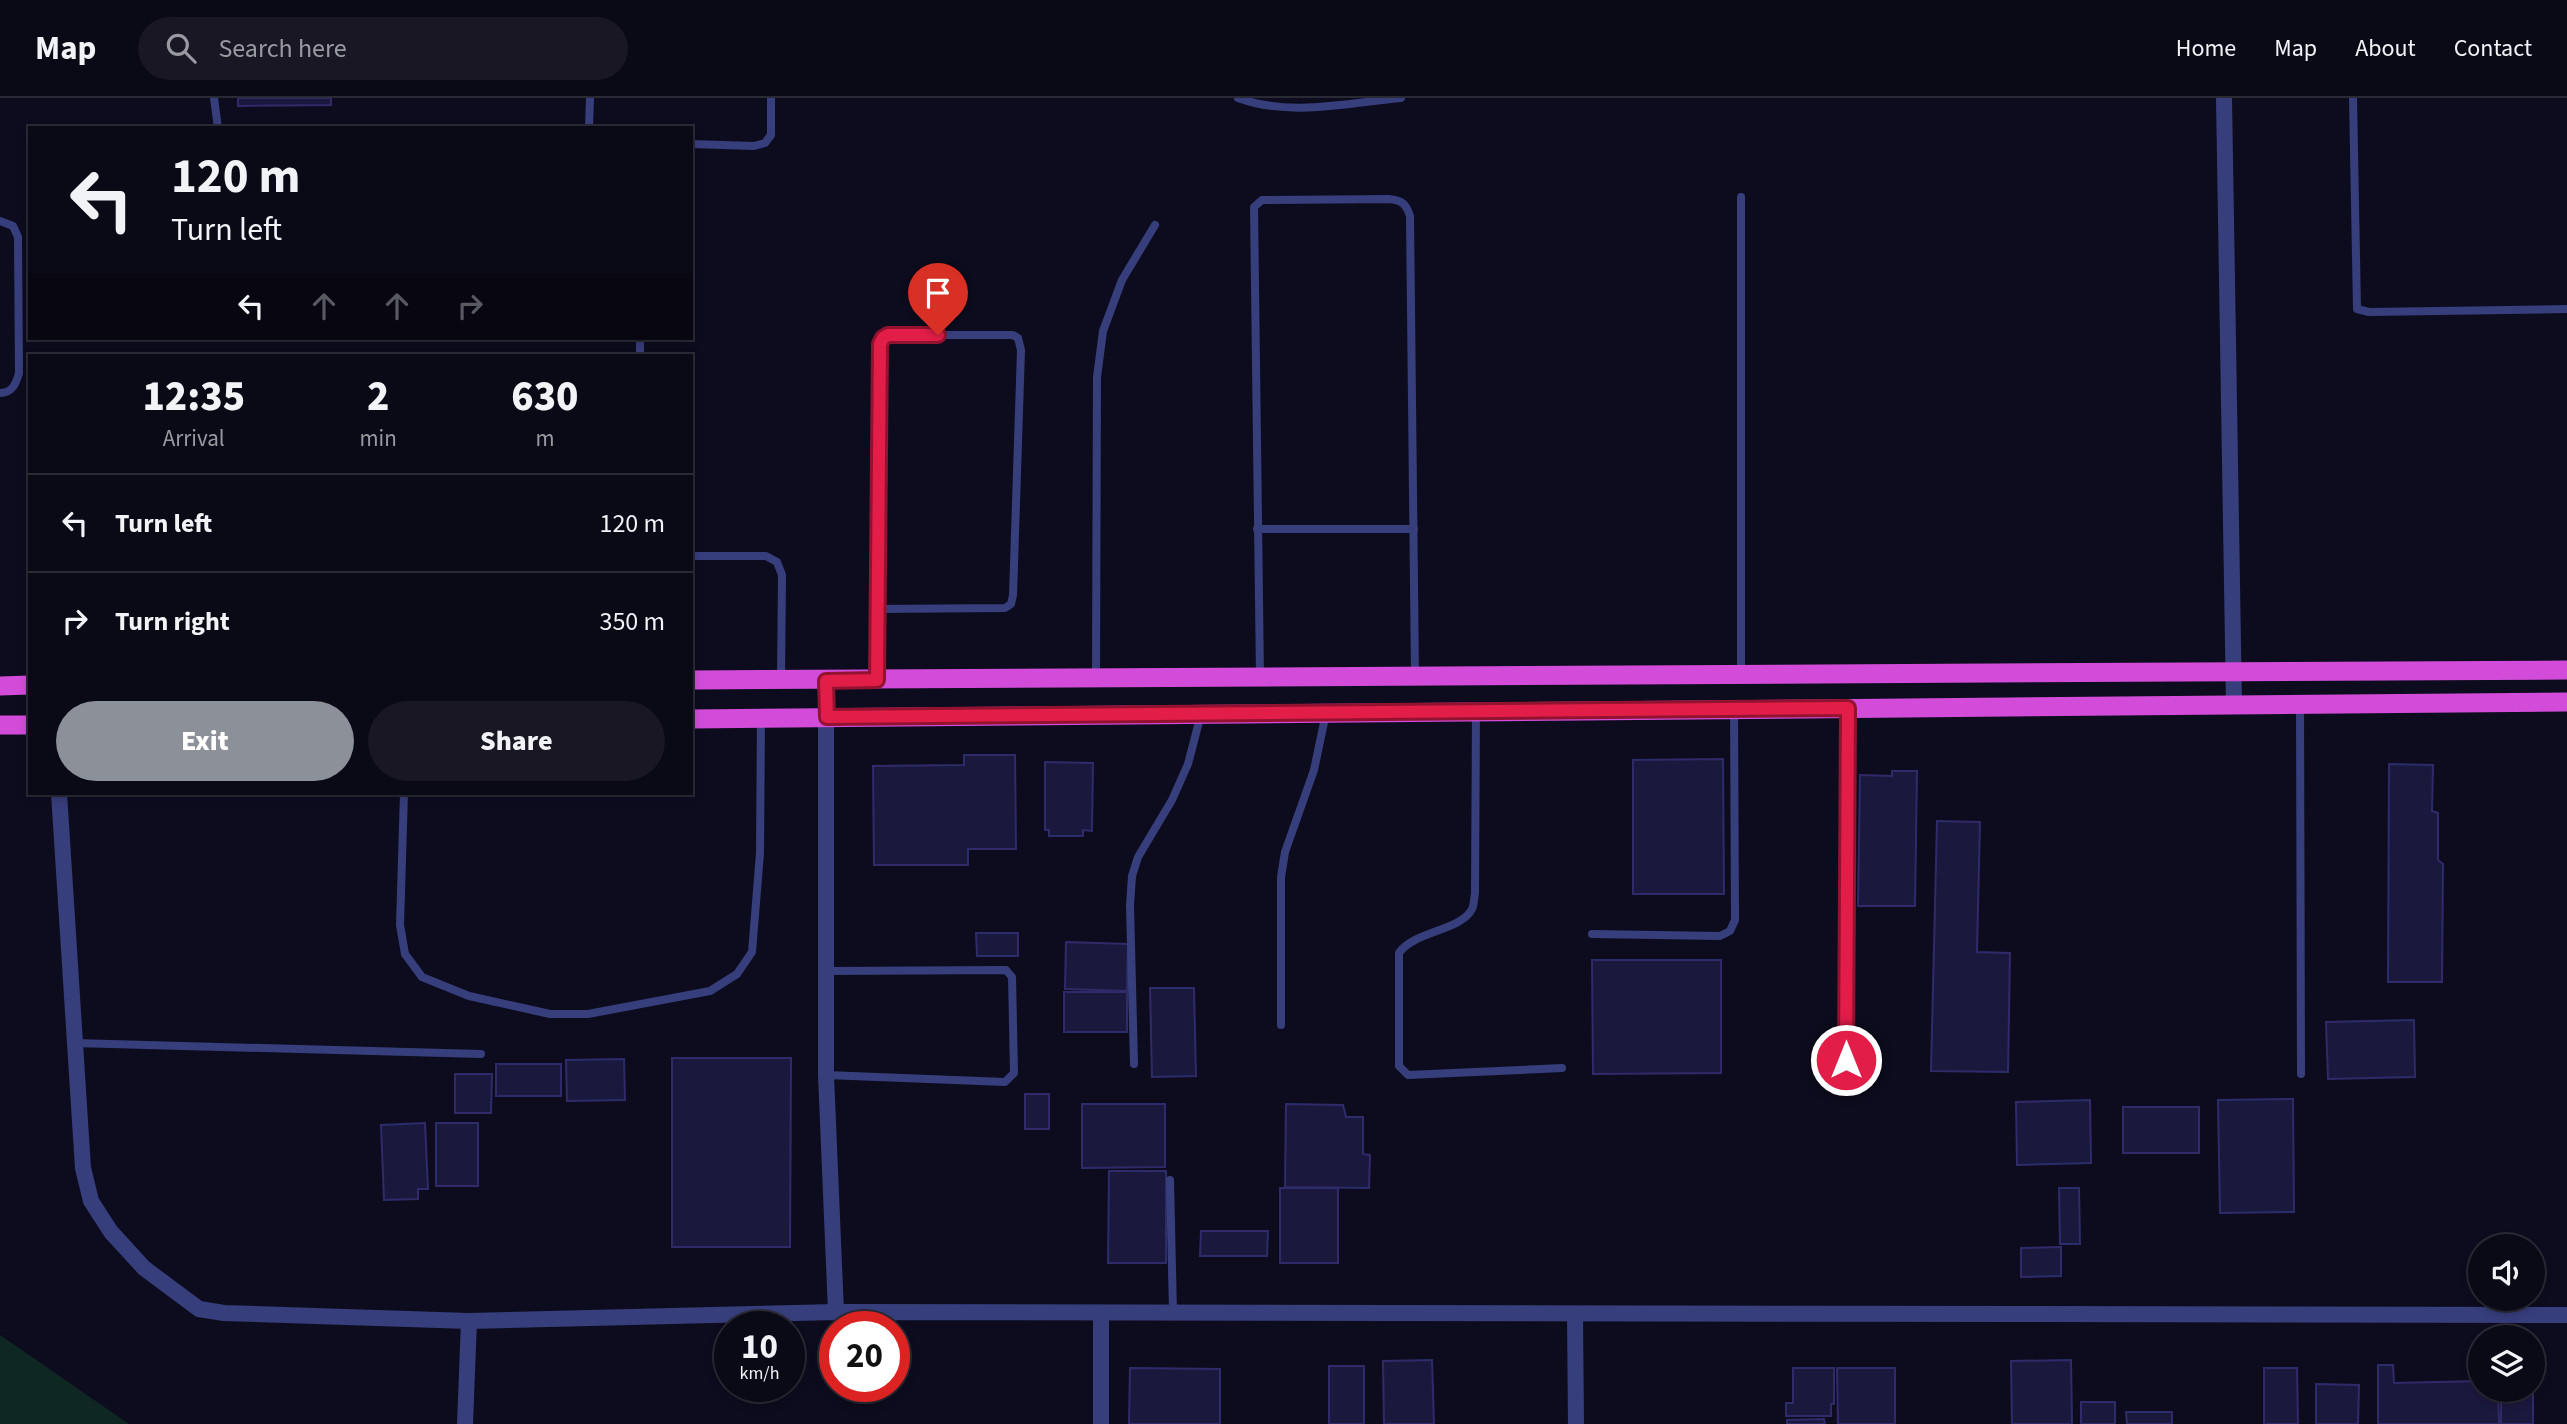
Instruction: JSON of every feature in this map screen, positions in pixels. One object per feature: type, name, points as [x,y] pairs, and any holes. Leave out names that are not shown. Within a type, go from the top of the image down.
[{"type":"highway","points":[[693,680],[2567,670]]},
{"type":"highway","points":[[0,686],[28,685]]},
{"type":"highway","points":[[693,719],[2567,702]]},
{"type":"highway","points":[[0,725],[28,725]]},
{"type":"street","points":[[2224,98],[2234,705]]},
{"type":"street","points":[[826,681],[826,1075],[836,1311]]},
{"type":"street","points":[[59,795],[83,1168],[92,1201],[111,1232],[167,1287],[199,1309],[224,1313],[469,1321],[819,1311]]},
{"type":"street","points":[[910,1312],[2567,1315]]},
{"type":"street","points":[[1101,1313],[1101,1424]]},
{"type":"street","points":[[1575,1314],[1576,1424]]},
{"type":"street","points":[[466,1424],[469,1321]]},
{"type":"lane","points":[[214,98],[218,126]]},
{"type":"lane","points":[[589,126],[590,98]]},
{"type":"lane","points":[[693,144],[754,146],[765,143],[771,135],[771,98]]},
{"type":"lane","points":[[1238,98],[1275,107],[1299,108],[1401,98]]},
{"type":"lane","points":[[2353,98],[2357,309],[2369,312],[2567,309]]},
{"type":"lane","points":[[1741,197],[1741,674]]},
{"type":"lane","points":[[1260,678],[1254,207],[1262,200],[1389,199],[1400,200],[1407,206],[1410,216],[1415,677]]},
{"type":"lane","points":[[0,221],[13,226],[18,237],[19,373],[16,385],[6,393],[0,393]]},
{"type":"lane","points":[[1096,679],[1099,366],[1103,331],[1122,280],[1155,225]]},
{"type":"lane","points":[[877,609],[1005,608],[1010,604],[1013,595],[1021,350],[1017,338],[1013,335],[888,335],[880,344],[877,609],[877,680]]},
{"type":"lane","points":[[1258,529],[1414,530]]},
{"type":"lane","points":[[693,556],[766,556],[777,562],[782,575],[781,681]]},
{"type":"lane","points":[[2300,704],[2301,1074]]},
{"type":"lane","points":[[1846,1060],[1848,708]]},
{"type":"lane","points":[[1592,934],[1720,936],[1730,931],[1735,920],[1734,709]]},
{"type":"lane","points":[[1476,712],[1475,893],[1472,910],[1465,918],[1409,943],[1399,953],[1399,1066],[1408,1075],[1562,1068]]},
{"type":"lane","points":[[1281,1025],[1281,877],[1285,852],[1314,770],[1325,713]]},
{"type":"lane","points":[[1134,1064],[1130,905],[1132,876],[1138,857],[1172,800],[1188,764],[1201,714]]},
{"type":"lane","points":[[404,795],[400,925],[405,954],[422,977],[469,996],[550,1014],[588,1014],[710,991],[737,974],[752,952],[760,853],[761,718]]},
{"type":"lane","points":[[826,971],[1006,970],[1012,977],[1014,1073],[1005,1082],[826,1075]]},
{"type":"lane","points":[[74,1044],[481,1054]]},
{"type":"lane","points":[[1170,1180],[1173,1313]]},
{"type":"green space","points":[[0,1335],[129,1424],[0,1424]]},
{"type":"building","points":[[238,98],[331,98],[331,105],[238,106]]},
{"type":"building","points":[[964,755],[1015,755],[1016,849],[968,849],[968,865],[874,865],[873,766],[964,765]]},
{"type":"building","points":[[1723,759],[1724,894],[1633,894],[1633,760]]},
{"type":"building","points":[[1045,762],[1093,763],[1092,831],[1083,830],[1083,836],[1049,836],[1049,830],[1045,830]]},
{"type":"building","points":[[2389,764],[2433,765],[2432,811],[2438,813],[2438,860],[2443,864],[2442,982],[2388,982]]},
{"type":"building","points":[[1892,771],[1917,771],[1915,906],[1858,906],[1860,775],[1892,776]]},
{"type":"building","points":[[1937,821],[1980,822],[1977,952],[2010,953],[2008,1072],[1931,1071]]},
{"type":"building","points":[[976,933],[1018,933],[1018,956],[977,956]]},
{"type":"building","points":[[1066,942],[1128,944],[1127,991],[1065,989]]},
{"type":"building","points":[[1592,960],[1721,960],[1721,1073],[1593,1074]]},
{"type":"building","points":[[1150,988],[1194,988],[1196,1076],[1152,1077]]},
{"type":"building","points":[[1064,992],[1127,992],[1127,1032],[1064,1032]]},
{"type":"building","points":[[2414,1020],[2415,1077],[2328,1079],[2326,1022]]},
{"type":"building","points":[[672,1058],[791,1058],[790,1247],[672,1247]]},
{"type":"building","points":[[624,1059],[625,1100],[567,1101],[566,1060]]},
{"type":"building","points":[[496,1064],[561,1064],[561,1096],[496,1096]]},
{"type":"building","points":[[455,1074],[492,1074],[491,1113],[455,1113]]},
{"type":"building","points":[[1025,1094],[1049,1094],[1049,1129],[1025,1129]]},
{"type":"building","points":[[2293,1099],[2294,1212],[2220,1213],[2218,1100]]},
{"type":"building","points":[[2090,1100],[2091,1163],[2017,1165],[2016,1102]]},
{"type":"building","points":[[1082,1104],[1165,1104],[1165,1167],[1082,1168]]},
{"type":"building","points":[[1286,1104],[1343,1105],[1346,1117],[1363,1117],[1363,1154],[1370,1155],[1369,1188],[1285,1187]]},
{"type":"building","points":[[2123,1107],[2199,1107],[2199,1153],[2123,1153]]},
{"type":"building","points":[[425,1123],[428,1189],[418,1189],[418,1199],[384,1200],[381,1125]]},
{"type":"building","points":[[436,1123],[478,1123],[478,1186],[436,1186]]},
{"type":"building","points":[[1109,1171],[1166,1171],[1166,1263],[1108,1263]]},
{"type":"building","points":[[1280,1188],[1338,1188],[1338,1263],[1280,1263]]},
{"type":"building","points":[[2059,1188],[2079,1188],[2080,1244],[2060,1244]]},
{"type":"building","points":[[1201,1231],[1268,1231],[1267,1256],[1200,1256]]},
{"type":"building","points":[[2061,1247],[2061,1276],[2021,1277],[2021,1248]]},
{"type":"building","points":[[1432,1360],[1434,1424],[1384,1424],[1383,1361]]},
{"type":"building","points":[[2071,1360],[2072,1424],[2012,1424],[2011,1361]]},
{"type":"building","points":[[2378,1365],[2393,1365],[2394,1383],[2468,1381],[2468,1402],[2498,1402],[2499,1424],[2378,1424]]},
{"type":"building","points":[[1329,1366],[1364,1366],[1364,1424],[1329,1424]]},
{"type":"building","points":[[1130,1368],[1220,1369],[1220,1424],[1129,1424]]},
{"type":"building","points":[[1793,1368],[1834,1368],[1834,1404],[1831,1404],[1831,1416],[1786,1416],[1786,1403],[1793,1403]]},
{"type":"building","points":[[1837,1368],[1895,1368],[1895,1424],[1838,1424]]},
{"type":"building","points":[[2264,1368],[2297,1368],[2298,1424],[2264,1424]]},
{"type":"building","points":[[2316,1384],[2359,1385],[2358,1424],[2316,1424]]},
{"type":"building","points":[[2081,1402],[2115,1402],[2115,1424],[2081,1424]]},
{"type":"building","points":[[2501,1402],[2533,1402],[2533,1424],[2501,1424]]},
{"type":"building","points":[[2126,1412],[2172,1412],[2172,1424],[2127,1424]]},
{"type":"building","points":[[1824,1419],[1825,1424],[1787,1424],[1787,1420]]},
{"type":"route","points":[[938,335],[888,335],[880,344],[877,680],[826,681],[827,717],[1848,708],[1846,1060]]}]
